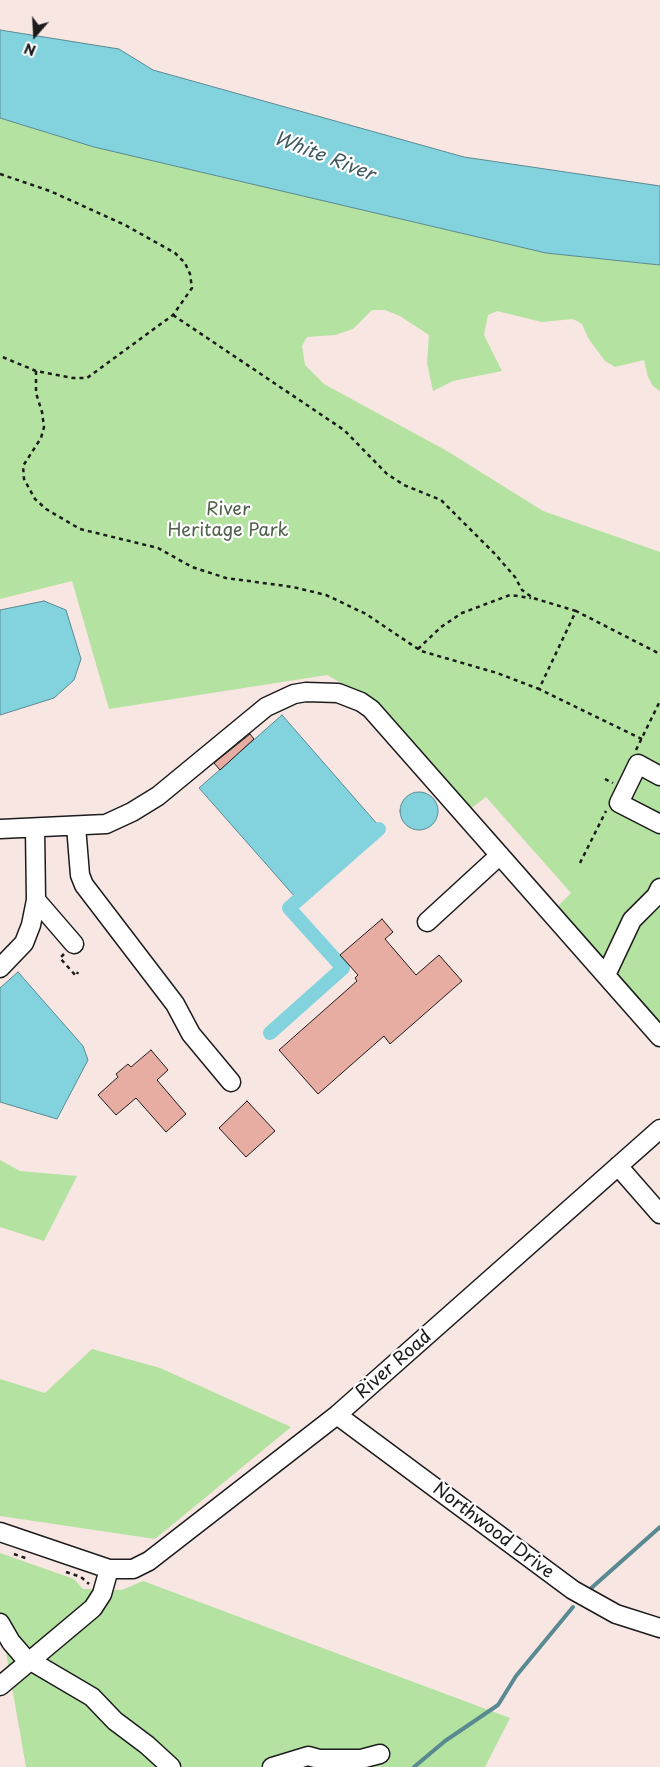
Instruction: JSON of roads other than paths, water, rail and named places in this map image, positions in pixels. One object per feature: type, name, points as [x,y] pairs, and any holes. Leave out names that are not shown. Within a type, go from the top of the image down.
[{"type":"street","points":[[0,828],[106,824],[146,804],[259,711],[276,701],[294,694],[328,691],[350,697],[371,710],[660,1036]]},
{"type":"street","points":[[660,776],[638,764],[619,803],[660,824]]},
{"type":"street","points":[[76,826],[80,875],[84,885],[175,1004],[191,1034],[231,1082]]},
{"type":"street","points":[[0,968],[24,943],[31,925],[36,900],[35,828]]},
{"type":"street","points":[[427,922],[500,855]]},
{"type":"street","points":[[606,975],[632,920],[656,896],[660,888]]},
{"type":"street","points":[[36,900],[74,944]]},
{"type":"street","name":"River Road","points":[[0,1532],[109,1569],[133,1569],[149,1561],[337,1415],[660,1129]]},
{"type":"street","points":[[618,1166],[660,1214]]},
{"type":"street","name":"Northwood Drive","points":[[337,1415],[573,1590],[616,1614],[660,1628]]},
{"type":"street","points":[[0,1686],[31,1662],[93,1608],[102,1594],[109,1569]]},
{"type":"street","points":[[0,1623],[17,1649],[31,1662],[92,1697],[115,1721],[147,1745],[171,1767]]},
{"type":"street","points":[[272,1767],[302,1756],[322,1763],[361,1759],[380,1754]]},
{"type":"water","name":"White River","points":[[0,30],[119,49],[153,70],[464,157],[660,186],[660,265],[546,253],[94,147],[0,118]]},
{"type":"water","points":[[44,601],[66,610],[81,659],[74,680],[54,698],[0,715],[0,610]]},
{"type":"water","points":[[282,715],[378,825],[296,898],[199,788]]},
{"type":"water","points":[[419,792],[433,797],[438,811],[433,825],[419,830],[405,825],[400,811],[405,797]]},
{"type":"water","points":[[18,972],[83,1046],[88,1060],[57,1119],[0,1102],[0,988]]},
{"type":"waterway","points":[[270,1033],[343,968],[289,908],[379,829]]},
{"type":"waterway","points":[[588,1591],[660,1527]]},
{"type":"waterway","points":[[414,1767],[445,1741],[498,1705],[516,1676],[573,1607]]},
{"type":"park label","name":"River Heritage Park","points":[[228,520]]}]
